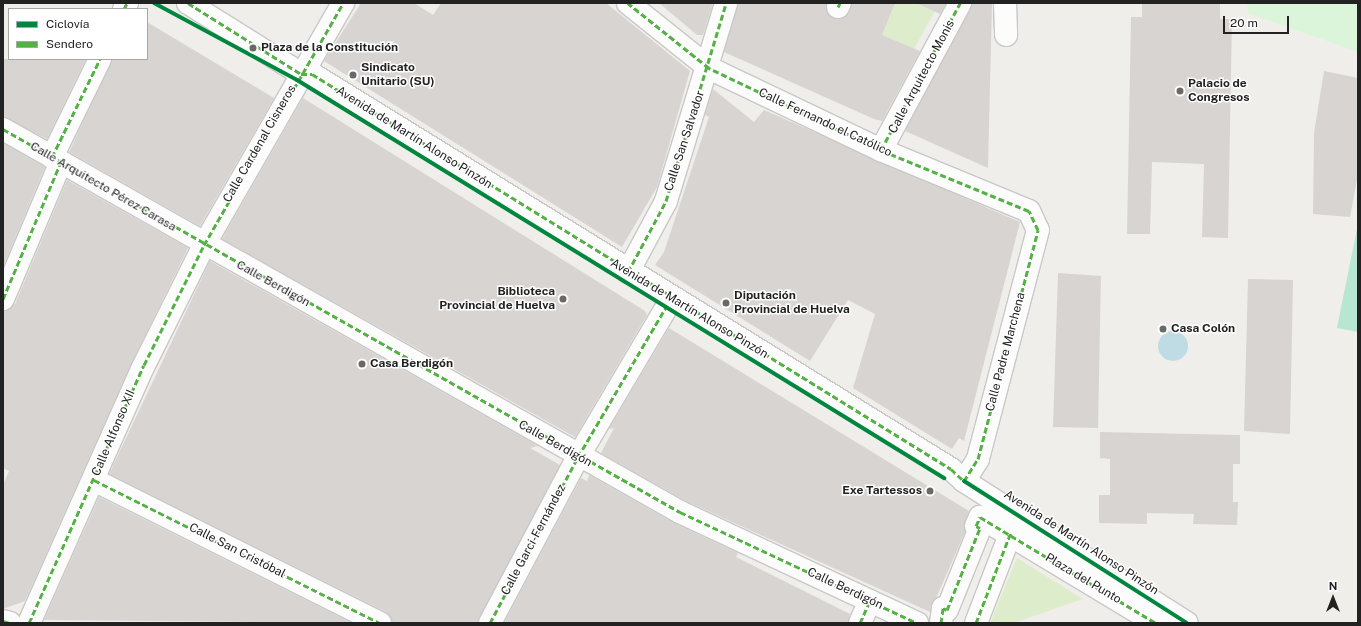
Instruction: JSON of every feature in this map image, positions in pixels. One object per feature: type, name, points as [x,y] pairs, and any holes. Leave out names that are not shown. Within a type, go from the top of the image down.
[{"type":"street","name":"Avenida de Martín Alonso Pinzón","points":[[188,3],[300,74],[312,74],[628,272],[951,468],[964,481],[1187,623]]},
{"type":"street","name":"Calle Cardenal Cisneros","points":[[204,245],[300,74],[343,3]]},
{"type":"street","name":"Calle Fernando el Católico","points":[[628,3],[709,68],[881,150],[1029,211],[1034,220]]},
{"type":"street","name":"Calle San Salvador","points":[[628,272],[666,201],[709,68],[726,3]]},
{"type":"street","name":"Calle Arquitecto Monis","points":[[881,150],[960,3]]},
{"type":"street","points":[[1005,3],[1006,35]]},
{"type":"street","points":[[3,299],[56,159],[100,60]]},
{"type":"street","name":"Calle Arquitecto Pérez Carasa","points":[[3,129],[204,245]]},
{"type":"street","name":"Calle Padre Marchena","points":[[964,481],[978,459],[1038,230],[1034,220]]},
{"type":"street","name":"Calle Berdigón","points":[[204,245],[578,457],[680,512],[917,623]]},
{"type":"street","name":"Calle Alfonso XII","points":[[29,623],[144,365],[204,245]]},
{"type":"street","name":"Calle Garci-Fernández","points":[[490,623],[578,457],[672,298]]},
{"type":"street","name":"Calle San Cristóbal","points":[[94,480],[380,623]]},
{"type":"street","name":"Plaza del Punto","points":[[941,623],[943,608],[948,610],[980,528],[976,526],[980,517],[1156,623]]},
{"type":"street","points":[[976,623],[1010,534]]},
{"type":"street","points":[[860,623],[870,601]]},
{"type":"street","points":[[3,621],[10,623]]},
{"type":"green space","points":[[895,3],[916,3],[935,11],[914,49],[882,35]]},
{"type":"green space","points":[[1247,3],[1358,3],[1358,52],[1248,13]]},
{"type":"green space","points":[[1358,224],[1358,332],[1337,328]]},
{"type":"green space","points":[[1017,558],[1083,599],[1013,623],[990,623]]},
{"type":"water","points":[[1173,331],[1184,335],[1188,346],[1184,357],[1173,361],[1162,357],[1158,346],[1162,335]]},
{"type":"building","points":[[361,3],[414,3],[433,15],[441,3],[606,3],[690,71],[657,187],[622,247],[324,61]]},
{"type":"building","points":[[659,3],[713,3],[703,35],[697,35]]},
{"type":"building","points":[[738,3],[826,3],[828,14],[838,19],[849,13],[852,3],[895,3],[882,35],[920,51],[882,121],[874,119],[724,52]]},
{"type":"building","points":[[916,3],[946,3],[940,14]]},
{"type":"building","points":[[972,3],[992,3],[988,168],[905,131]]},
{"type":"building","name":"Palacio de Congresos","points":[[1142,3],[1220,3],[1220,19],[1232,19],[1228,238],[1202,237],[1204,164],[1152,162],[1150,234],[1127,234],[1131,17],[1142,17]]},
{"type":"building","points":[[148,23],[274,98],[200,226],[69,152],[112,60],[148,60]]},
{"type":"building","points":[[3,59],[86,60],[47,139],[3,117]]},
{"type":"building","points":[[1324,71],[1358,78],[1358,174],[1350,217],[1313,214],[1314,133]]},
{"type":"building","points":[[713,89],[754,122],[764,110],[1020,222],[964,441],[959,438],[952,449],[853,388],[875,314],[848,300],[810,361],[655,265],[664,252],[709,117],[705,115]]},
{"type":"building","points":[[303,98],[645,311],[647,315],[575,437],[222,239]]},
{"type":"building","points":[[3,143],[45,167],[3,267]]},
{"type":"building","points":[[67,180],[188,248],[133,360],[25,601],[3,609],[3,485],[9,471],[3,468],[3,311],[15,304]]},
{"type":"building","points":[[210,261],[538,446],[530,448],[560,465],[478,623],[392,623],[386,612],[109,474]]},
{"type":"building","points":[[1058,273],[1101,276],[1098,428],[1053,427]]},
{"type":"building","points":[[1248,279],[1293,280],[1290,434],[1244,431]]},
{"type":"building","points":[[669,328],[969,511],[965,532],[930,612],[686,501],[601,453],[614,428],[609,429]]},
{"type":"building","points":[[1100,432],[1240,435],[1240,464],[1233,464],[1233,502],[1238,502],[1237,525],[1193,524],[1194,514],[1147,513],[1147,524],[1099,523],[1099,495],[1110,495],[1110,459],[1100,458]]},
{"type":"building","points":[[589,475],[674,523],[738,553],[736,557],[850,614],[848,623],[504,623],[581,478],[587,481]]},
{"type":"building","points":[[99,497],[352,623],[44,620]]},
{"type":"marked path","points":[[124,8],[127,3]]},
{"type":"marked path","points":[[188,3],[301,74],[312,74],[951,469],[964,481],[978,459],[1038,230],[1029,211],[881,150],[709,68],[628,3]]},
{"type":"marked path","points":[[29,623],[144,365],[204,245],[343,3]]},
{"type":"marked path","points":[[628,272],[666,201],[726,3]]},
{"type":"marked path","points":[[838,7],[840,3]]},
{"type":"marked path","points":[[881,150],[960,3]]},
{"type":"marked path","points":[[52,157],[100,60]]},
{"type":"marked path","points":[[3,129],[680,512],[917,623]]},
{"type":"marked path","points":[[3,299],[61,162]]},
{"type":"marked path","points":[[490,623],[578,457],[667,305]]},
{"type":"marked path","points":[[94,480],[380,623]]},
{"type":"marked path","points":[[941,623],[943,608],[947,610],[980,528],[976,526],[980,517],[1156,623]]},
{"type":"marked path","points":[[976,623],[1011,532]]},
{"type":"marked path","points":[[860,623],[870,601]]},
{"type":"marked path","points":[[3,621],[10,623]]},
{"type":"cycle path","points":[[154,3],[297,80],[944,478]]},
{"type":"cycle path","points":[[964,481],[1187,623]]},
{"type":"place","name":"Plaza de la Constitución","points":[[253,48]]},
{"type":"place","name":"Sindicato Unitario (SU)","points":[[353,75]]},
{"type":"place","name":"Palacio de Congresos","points":[[1180,91]]},
{"type":"place","name":"Biblioteca Provincial de Huelva","points":[[563,299]]},
{"type":"place","name":"Diputación Provincial de Huelva","points":[[726,303]]},
{"type":"place","name":"Casa Colón","points":[[1163,329]]},
{"type":"place","name":"Casa Berdigón","points":[[362,364]]},
{"type":"place","name":"Exe Tartessos","points":[[930,491]]}]
